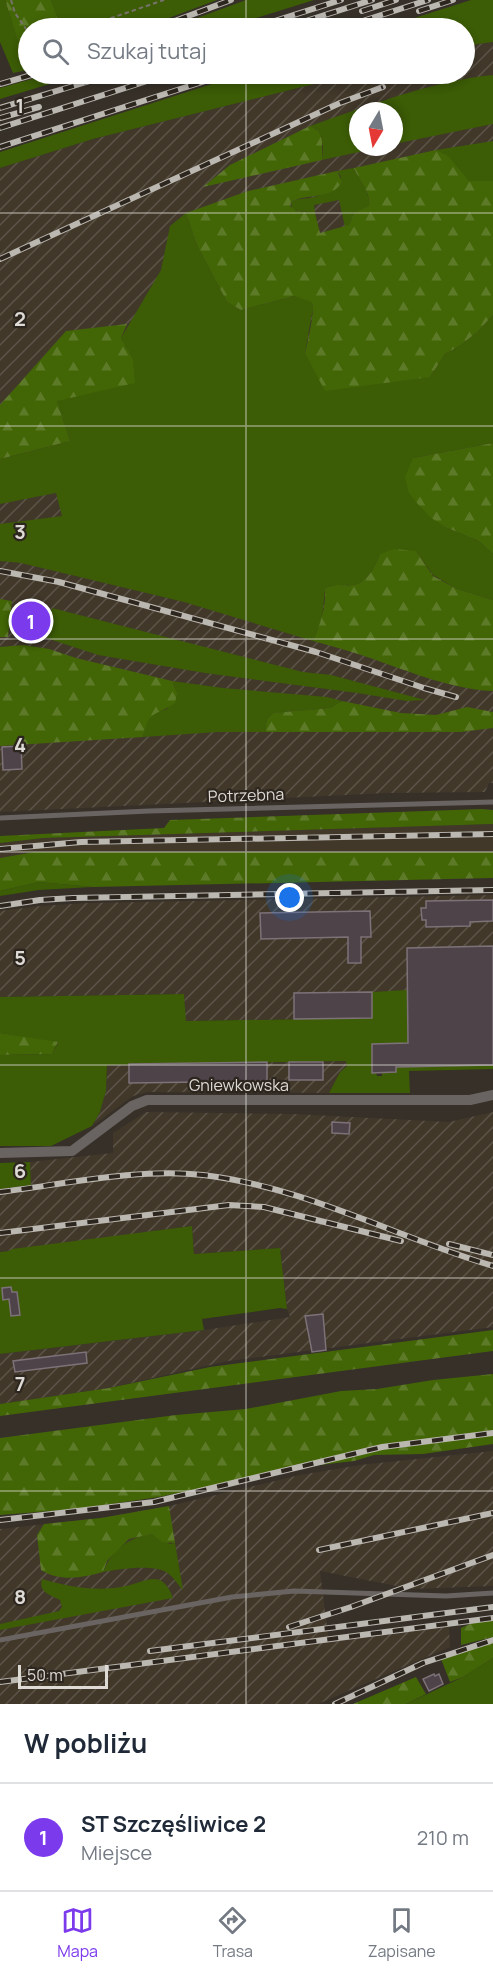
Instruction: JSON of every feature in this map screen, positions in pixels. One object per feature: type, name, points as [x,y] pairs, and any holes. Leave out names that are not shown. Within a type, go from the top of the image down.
[{"type":"street","name":"Gniewkowska","points":[[0,1153],[72,1151],[132,1106],[147,1100],[470,1100],[493,1095]]},
{"type":"lane","name":"Potrzebna","points":[[0,818],[149,811],[493,802]]},
{"type":"lane","points":[[0,1640],[232,1598],[273,1593],[294,1591],[446,1596],[493,1593]]},
{"type":"path","points":[[11,0],[18,18]]},
{"type":"path","points":[[111,18],[164,0]]},
{"type":"shaded area","points":[[493,42],[493,783],[489,783],[485,792],[387,793],[0,812],[0,168],[93,139],[314,84],[475,84],[475,45]]},
{"type":"shaded area","points":[[493,824],[493,852],[34,852],[0,858],[0,843],[44,838]]},
{"type":"shaded area","points":[[493,895],[493,1003],[407,1005],[407,990],[372,1018],[185,1021],[184,994],[0,997],[0,911],[89,903]]},
{"type":"shaded area","points":[[346,1061],[347,1066],[340,1072],[329,1093],[147,1092],[133,1096],[92,1126],[100,1112],[106,1091],[107,1065]]},
{"type":"shaded area","points":[[146,1112],[294,1114],[449,1122],[493,1112],[493,1327],[228,1361],[109,1388],[0,1404],[0,1354],[204,1330],[290,1317],[287,1309],[280,1248],[194,1254],[192,1226],[0,1252],[0,1189],[31,1185],[30,1162],[113,1153],[113,1133]]},
{"type":"shaded area","points":[[493,1451],[493,1586],[412,1589],[320,1571],[329,1642],[449,1626],[450,1647],[318,1704],[0,1704],[0,1529],[101,1518],[169,1506],[300,1475],[360,1465]]},
{"type":"green space","points":[[0,0],[5,0],[18,40],[18,72],[13,73],[0,42]]},
{"type":"green space","points":[[5,0],[51,0],[57,18],[18,18],[18,41]]},
{"type":"green space","points":[[51,0],[217,0],[169,18],[57,18]]},
{"type":"green space","points":[[246,0],[314,0],[256,18],[197,18]]},
{"type":"green space","points":[[471,0],[493,0],[493,42],[475,45],[475,18],[414,18]]},
{"type":"green space","points":[[493,75],[493,124],[403,142],[403,102],[380,102],[442,84],[475,84],[475,77]]},
{"type":"green space","points":[[18,83],[50,84],[0,99],[0,88]]},
{"type":"green space","points":[[212,84],[314,84],[93,139],[0,168],[0,152]]},
{"type":"green space","points":[[349,113],[349,154],[322,160],[323,147],[319,131],[310,126]]},
{"type":"green space","points":[[310,126],[319,131],[322,141],[322,160],[203,187],[230,165]]},
{"type":"green space","points":[[493,141],[493,181],[490,182],[469,181],[436,150]]},
{"type":"green space","points":[[436,150],[448,156],[469,181],[493,181],[493,315],[461,345],[445,354],[430,377],[325,391],[305,353],[312,319],[312,302],[294,296],[241,310],[227,302],[197,245],[186,213],[248,191],[337,171],[342,182],[337,188],[331,192],[291,202],[290,206],[296,211],[315,213],[320,233],[349,225],[354,213],[369,206],[366,191],[354,168]]},
{"type":"green space","points":[[354,168],[366,191],[369,207],[354,213],[349,225],[345,227],[339,200],[314,205],[315,213],[292,210],[291,202],[335,189],[341,177],[337,171]]},
{"type":"green space","points":[[186,213],[197,245],[227,302],[241,310],[294,296],[312,301],[313,308],[305,353],[430,377],[445,354],[477,332],[493,315],[493,443],[413,458],[445,527],[479,541],[493,554],[493,600],[457,589],[433,575],[416,551],[380,554],[376,564],[363,581],[358,584],[336,585],[325,589],[322,618],[313,641],[184,602],[21,563],[0,561],[0,524],[62,516],[56,493],[0,504],[0,459],[70,441],[57,401],[133,359],[121,338],[161,270],[170,226]]},
{"type":"green space","points":[[127,324],[121,338],[133,359],[135,383],[57,401],[70,441],[0,459],[0,405],[66,331]]},
{"type":"green space","points":[[493,443],[493,554],[479,541],[445,527],[430,517],[409,493],[405,477],[413,458]]},
{"type":"green space","points":[[394,549],[416,551],[433,576],[457,589],[493,600],[493,691],[441,682],[313,641],[323,610],[325,589],[336,585],[358,584],[370,573],[380,554]]},
{"type":"green space","points":[[0,599],[12,601],[8,637],[0,637]]},
{"type":"green space","points":[[52,608],[303,672],[331,675],[425,700],[407,701],[205,673],[98,655],[46,638]]},
{"type":"green space","points":[[24,645],[49,649],[76,658],[172,681],[177,693],[175,703],[150,718],[143,737],[0,746],[0,647]]},
{"type":"green space","points":[[172,681],[327,697],[342,701],[330,708],[273,713],[267,719],[265,732],[218,732],[143,737],[146,721],[154,713],[167,709],[177,693]]},
{"type":"green space","points":[[342,701],[401,713],[436,715],[467,707],[493,712],[493,728],[461,732],[265,732],[267,719],[273,713],[330,708]]},
{"type":"green space","points":[[493,810],[493,824],[44,838],[0,843],[0,836],[164,828],[170,820]]},
{"type":"green space","points":[[34,852],[493,852],[493,878],[93,887],[39,882],[0,891],[0,858]]},
{"type":"green space","points":[[39,882],[93,887],[39,890],[0,896],[0,891]]},
{"type":"green space","points":[[407,990],[408,1043],[372,1044],[372,1073],[382,1076],[382,1072],[396,1072],[396,1053],[493,1065],[493,1069],[409,1071],[410,1093],[329,1093],[340,1072],[347,1066],[346,1061],[107,1065],[106,1091],[100,1112],[92,1126],[51,1146],[0,1146],[0,1055],[52,1054],[58,1043],[0,1033],[0,997],[184,994],[186,1021],[371,1018],[372,992]]},
{"type":"green space","points":[[0,1033],[58,1042],[52,1054],[0,1055]]},
{"type":"green space","points":[[30,1162],[31,1185],[0,1189],[0,1163]]},
{"type":"green space","points":[[192,1226],[194,1254],[280,1248],[287,1309],[280,1308],[202,1319],[204,1330],[0,1354],[0,1252]]},
{"type":"green space","points":[[493,1330],[493,1351],[0,1416],[0,1404],[109,1388],[210,1367]]},
{"type":"green space","points":[[493,1374],[493,1444],[423,1454],[374,1455],[354,1461],[302,1467],[159,1497],[77,1509],[0,1515],[0,1438],[176,1415],[246,1409],[341,1391],[377,1389]]},
{"type":"green space","points":[[169,1506],[175,1543],[162,1542],[152,1534],[129,1539],[107,1561],[103,1572],[87,1576],[63,1577],[41,1570],[37,1535],[44,1524],[101,1518]]},
{"type":"green space","points":[[152,1534],[170,1544],[175,1543],[183,1590],[166,1572],[153,1568],[103,1572],[111,1557],[122,1546],[136,1538]]},
{"type":"green space","points":[[42,1579],[94,1589],[115,1588],[158,1579],[167,1586],[173,1598],[0,1630],[0,1624],[59,1611],[62,1607],[60,1600],[43,1590]]},
{"type":"green space","points":[[477,1621],[493,1621],[493,1637],[461,1645],[461,1628]]},
{"type":"green space","points":[[493,1642],[493,1658],[463,1677],[450,1682],[441,1659]]},
{"type":"green space","points":[[493,1658],[493,1704],[406,1704],[463,1677]]},
{"type":"green space","points":[[416,1677],[426,1694],[406,1704],[353,1704]]},
{"type":"building","points":[[22,611],[44,615],[40,631],[19,627]]},
{"type":"building","points":[[21,746],[22,769],[3,770],[2,747]]},
{"type":"building","points":[[493,900],[493,921],[470,922],[470,926],[426,927],[426,920],[422,920],[421,908],[426,908],[426,901]]},
{"type":"building","points":[[370,911],[371,937],[361,937],[361,963],[348,963],[348,937],[261,939],[260,913]]},
{"type":"building","points":[[493,946],[493,1065],[396,1067],[396,1072],[372,1073],[372,1044],[408,1043],[407,948]]},
{"type":"building","points":[[372,992],[372,1018],[294,1019],[294,993]]},
{"type":"building","points":[[267,1062],[267,1081],[129,1083],[129,1064]]},
{"type":"building","points":[[289,1062],[323,1062],[323,1080],[289,1080]]},
{"type":"building","points":[[332,1122],[350,1123],[349,1134],[332,1133]]},
{"type":"building","points":[[11,1287],[12,1292],[17,1292],[20,1315],[11,1316],[9,1299],[3,1300],[2,1288]]},
{"type":"building","points":[[323,1314],[326,1350],[312,1352],[305,1316]]},
{"type":"building","points":[[86,1352],[87,1363],[15,1372],[13,1361]]},
{"type":"building","points":[[434,1674],[435,1676],[439,1674],[443,1684],[429,1691],[423,1679]]},
{"type":"railway","points":[[183,18],[231,0]]},
{"type":"railway","points":[[284,18],[341,0]]},
{"type":"railway","points":[[315,18],[372,0]]},
{"type":"railway","points":[[362,11],[396,0]]},
{"type":"railway","points":[[372,18],[428,0]]},
{"type":"railway","points":[[419,11],[453,0]]},
{"type":"railway","points":[[0,84],[18,79]]},
{"type":"railway","points":[[0,108],[80,84]]},
{"type":"railway","points":[[0,128],[138,84]]},
{"type":"railway","points":[[0,147],[196,84]]},
{"type":"railway","points":[[0,259],[340,103],[383,87]]},
{"type":"railway","points":[[0,118],[39,107]]},
{"type":"railway","points":[[0,571],[59,582],[316,652],[456,697]]},
{"type":"railway","points":[[0,849],[81,842],[493,834]]},
{"type":"railway","points":[[0,906],[73,898],[493,890]]},
{"type":"railway","points":[[0,1192],[127,1175],[178,1173],[203,1175],[241,1181],[314,1201],[493,1266]]},
{"type":"railway","points":[[0,1233],[229,1205],[264,1207],[401,1241]]},
{"type":"railway","points":[[449,1244],[493,1255]]},
{"type":"railway","points":[[0,1520],[154,1502],[382,1447],[493,1433]]},
{"type":"railway","points":[[319,1550],[493,1513]]},
{"type":"railway","points":[[289,1627],[493,1555]]},
{"type":"railway","points":[[150,1651],[493,1607]]},
{"type":"railway","points":[[0,1682],[493,1618]]},
{"type":"railway","points":[[335,1704],[423,1663],[493,1640]]},
{"type":"place","name":"ST Szczęśliwice 2","points":[[31,621]]}]
